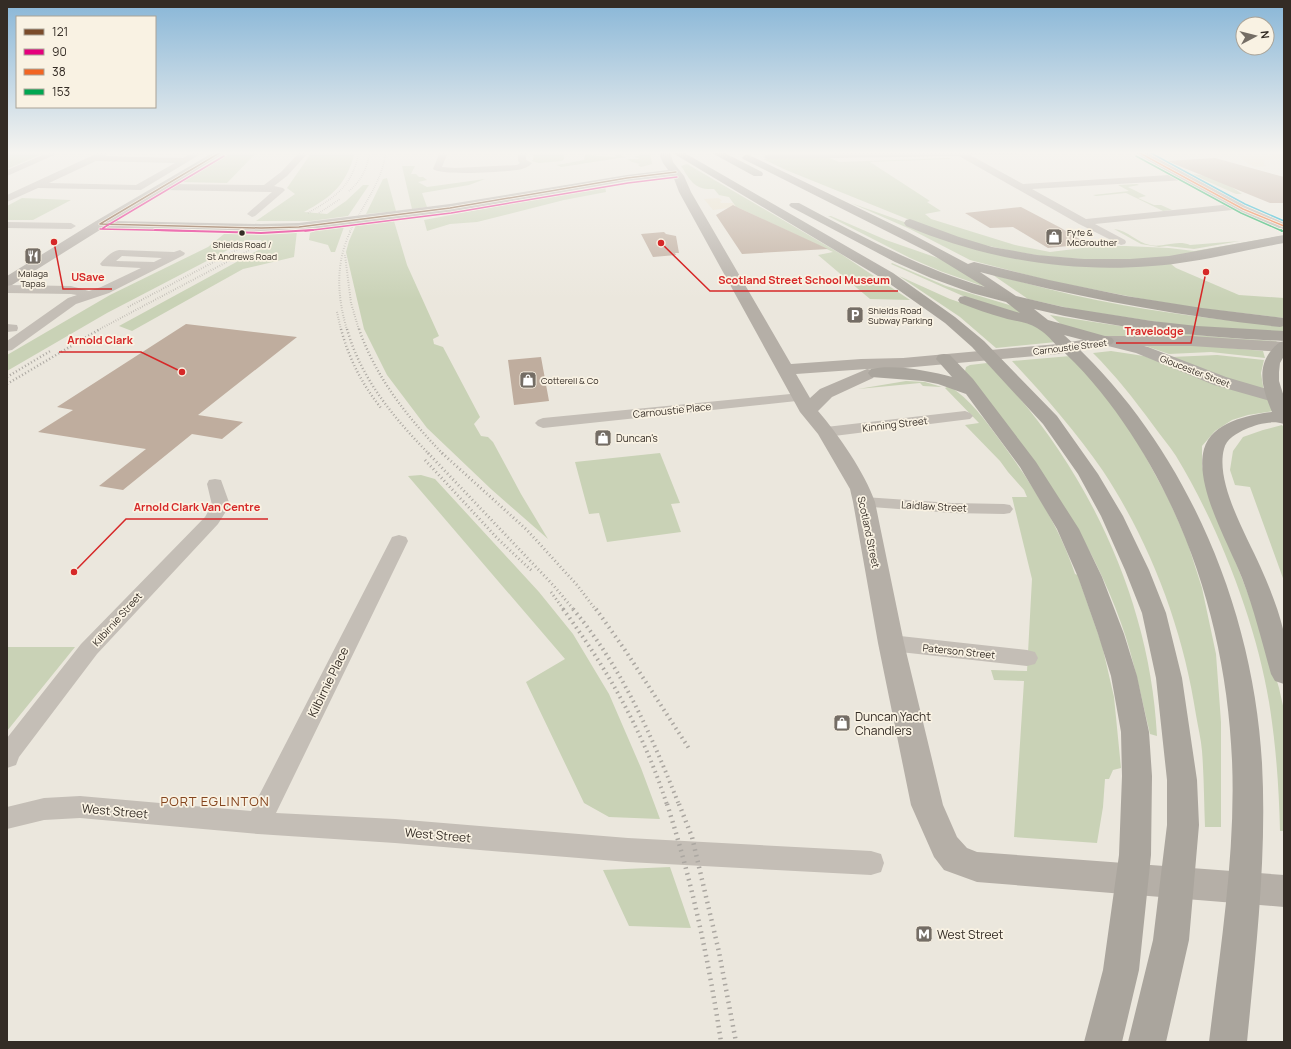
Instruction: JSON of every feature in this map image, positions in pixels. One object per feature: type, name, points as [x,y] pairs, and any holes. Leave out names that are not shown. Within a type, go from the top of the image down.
[{"type":"highway","points":[[760,201],[888,276],[950,320],[978,344],[1020,386],[1050,420],[1088,474],[1112,516],[1137,570],[1154,613],[1169,678],[1182,780],[1182,825],[1171,940],[1164,978],[1147,1042]]},
{"type":"highway","points":[[770,201],[911,278]]},
{"type":"highway","points":[[789,201],[902,261],[937,276],[986,292],[1061,311],[1132,323],[1205,332],[1284,336]]},
{"type":"highway","points":[[814,201],[871,230],[923,250],[1016,277],[1098,296],[1216,315],[1284,322]]},
{"type":"highway","points":[[834,201],[915,240],[956,262],[1015,302],[1054,334],[1079,358],[1129,417],[1167,476],[1185,514],[1205,560],[1231,642],[1241,696],[1247,761],[1247,829],[1238,948],[1228,1042]]},
{"type":"highway","points":[[852,201],[969,245],[997,252],[1050,260],[1112,264],[1152,262],[1194,257],[1284,239]]},
{"type":"highway","points":[[938,290],[995,311],[1106,341]]},
{"type":"highway","points":[[1284,346],[1279,350],[1272,363],[1270,378],[1273,395],[1284,417],[1256,419],[1236,427],[1218,441],[1214,449],[1212,460],[1215,486],[1253,577],[1270,624],[1284,674]]},
{"type":"highway","points":[[944,360],[967,383],[968,404]]},
{"type":"highway","points":[[872,373],[926,375],[952,382],[968,404],[1029,466],[1043,488],[1068,529],[1090,577],[1112,634],[1124,676],[1135,732],[1137,776],[1136,822],[1135,855],[1121,970],[1103,1042]]},
{"type":"highway","points":[[1270,378],[1284,399]]},
{"type":"main road","points":[[1230,201],[1284,226]]},
{"type":"main road","points":[[1244,201],[1284,217]]},
{"type":"main road","name":"Gloucester Street","points":[[1106,341],[1142,350],[1226,383],[1284,399]]},
{"type":"street","points":[[7,282],[140,201]]},
{"type":"street","points":[[130,225],[126,219],[142,201]]},
{"type":"street","points":[[252,214],[267,201]]},
{"type":"street","points":[[100,224],[260,228],[327,224],[419,213],[488,201]]},
{"type":"street","name":"Scotland Street","points":[[690,201],[789,376],[805,403],[826,432],[860,489],[864,502],[892,643],[927,805],[945,846],[956,859],[977,867],[1284,891]]},
{"type":"street","points":[[1046,201],[1121,242]]},
{"type":"street","points":[[1083,222],[1232,207]]},
{"type":"street","points":[[7,225],[71,226]]},
{"type":"street","points":[[7,347],[72,300],[104,290],[178,254],[119,253],[106,264],[155,265]]},
{"type":"street","points":[[7,289],[71,290],[90,295]]},
{"type":"street","name":"Carnoustie Street","points":[[789,376],[861,364],[944,360],[1058,349],[1106,341],[1191,341],[1284,346]]},
{"type":"street","name":"Carnoustie Street","points":[[805,403],[872,373],[904,363]]},
{"type":"street","name":"Carnoustie Street","points":[[789,376],[834,379],[872,373]]},
{"type":"street","name":"Carnoustie Place","points":[[543,423],[805,403]]},
{"type":"street","name":"Kinning Street","points":[[826,432],[968,404]]},
{"type":"street","name":"Kilbirnie Street","points":[[7,758],[8,754],[89,649],[212,520],[221,505],[215,484]]},
{"type":"street","name":"Laidlaw Street","points":[[864,502],[952,508],[1004,509]]},
{"type":"street","name":"Kilbirnie Place","points":[[258,823],[399,541]]},
{"type":"street","name":"Paterson Street","points":[[892,643],[1028,658]]},
{"type":"street","name":"West Street","points":[[7,818],[44,809],[80,807],[258,823],[395,831],[628,850],[871,863]]},
{"type":"green space","points":[[16,201],[69,201],[33,220],[7,220],[7,206]]},
{"type":"green space","points":[[285,201],[323,201],[304,212],[327,214],[346,201],[358,201],[348,216],[311,221],[256,221]]},
{"type":"green space","points":[[372,201],[393,201],[396,211],[366,214]]},
{"type":"green space","points":[[410,201],[425,201],[427,207],[412,209]]},
{"type":"green space","points":[[525,201],[560,201],[477,222],[450,224],[427,231],[424,220]]},
{"type":"green space","points":[[732,201],[750,201],[841,254],[910,300],[870,299],[818,255],[833,252],[736,207]]},
{"type":"green space","points":[[863,201],[930,201],[927,202],[941,211],[925,214],[931,219],[1015,245],[1050,252],[1099,246],[1169,248],[1194,251],[1280,236],[1283,237],[1162,258],[1109,261],[1042,256],[1012,251],[970,242],[937,231]]},
{"type":"green space","points":[[1142,201],[1154,205],[1161,205],[1172,210],[1163,211]]},
{"type":"green space","points":[[851,203],[907,223],[1033,259],[1171,264],[1176,268],[1239,295],[1284,298],[1284,318],[1197,308],[1143,299],[1050,281],[970,260],[910,229]]},
{"type":"green space","points":[[828,216],[886,240],[952,263],[991,289],[940,271],[910,258]]},
{"type":"green space","points":[[394,221],[407,265],[439,336],[433,339],[434,344],[443,347],[480,417],[474,424],[481,436],[488,437],[493,442],[521,494],[548,539],[491,489],[427,428],[387,375],[364,329],[346,252],[349,241],[356,225]]},
{"type":"green space","points":[[344,227],[335,252],[331,252],[328,245],[309,240],[310,233],[316,230]]},
{"type":"green space","points":[[1114,229],[1124,232],[1145,244],[1155,246],[1175,243],[1185,243],[1190,245],[1240,241],[1194,249],[1167,246],[1159,247],[1141,244]]},
{"type":"green space","points":[[297,231],[294,257],[243,269],[132,331],[119,326],[264,247],[261,240],[247,240],[107,313],[7,371],[7,355],[110,295],[208,247],[224,234]]},
{"type":"green space","points":[[892,263],[946,286],[1016,307],[1028,317],[963,296],[891,264]]},
{"type":"green space","points":[[993,275],[1125,306],[1284,326],[1284,332],[1185,326],[1077,310],[1028,299]]},
{"type":"green space","points":[[899,276],[950,299],[985,311],[1038,326],[1056,342],[996,348],[960,317]]},
{"type":"green space","points":[[1050,315],[1163,331],[1277,341],[1274,344],[1111,339],[1063,326]]},
{"type":"green space","points":[[1163,342],[1263,351],[1265,358],[1211,352],[1169,354],[1140,344]]},
{"type":"green space","points":[[1111,351],[1144,356],[1267,398],[1273,411],[1248,415],[1232,420],[1215,431],[1202,446],[1202,466],[1209,494],[1261,627],[1284,710],[1284,831],[1280,831],[1278,783],[1269,702],[1263,671],[1245,607],[1206,512],[1192,483],[1176,456],[1131,397],[1093,353]]},
{"type":"green space","points":[[1217,355],[1264,360],[1261,373],[1264,392],[1171,357]]},
{"type":"green space","points":[[1070,356],[1088,375],[1130,428],[1169,500],[1187,541],[1202,588],[1216,654],[1221,722],[1221,827],[1205,827],[1202,751],[1190,683],[1174,619],[1150,558],[1136,528],[1103,471],[1059,414],[1012,361]]},
{"type":"green space","points":[[987,363],[1013,390],[1045,431],[1071,470],[1095,511],[1115,554],[1131,598],[1144,643],[1153,690],[1157,736],[1150,734],[1134,664],[1126,637],[1107,588],[1091,554],[1054,491],[1033,460],[965,371],[966,367],[970,365]]},
{"type":"green space","points":[[906,381],[925,382],[942,387],[923,386],[920,383],[858,389]]},
{"type":"green space","points":[[949,386],[964,397],[983,417],[1022,471],[1043,504],[1061,538],[1075,574],[1078,575],[1102,645],[1114,697],[1121,768],[1113,770],[1109,779],[1105,779],[1103,807],[1097,843],[1014,837],[1024,681],[994,680],[991,670],[1027,671],[1032,579],[1012,497],[1027,497],[1024,490],[1000,461],[965,425],[979,423],[945,388]]},
{"type":"green space","points":[[1282,425],[1284,428],[1284,581],[1250,487],[1235,485],[1230,470],[1233,451],[1243,437]]},
{"type":"green space","points":[[660,453],[680,503],[671,504],[681,532],[607,542],[599,513],[589,514],[575,462]]},
{"type":"green space","points":[[421,475],[435,479],[539,592],[573,634],[609,694],[641,768],[660,819],[609,817],[584,803],[526,682],[565,659],[408,476]]},
{"type":"green space","points":[[7,647],[75,647],[7,731]]},
{"type":"green space","points":[[670,867],[691,928],[629,926],[603,870]]},
{"type":"shaded area","points":[[706,201],[722,201],[720,201],[721,203],[733,203],[736,207],[713,210]]},
{"type":"building","points":[[1265,201],[1284,201],[1284,203],[1270,203]]},
{"type":"building","points":[[733,205],[828,249],[742,254],[716,215]]},
{"type":"building","points":[[1021,207],[1088,244],[1048,248],[1013,227],[990,228],[965,213]]},
{"type":"building","points":[[664,232],[666,234],[676,236],[679,253],[675,253],[676,255],[653,257],[641,234]]},
{"type":"building","points":[[186,324],[297,337],[198,415],[243,422],[222,439],[192,434],[123,490],[99,486],[146,449],[38,432],[73,410],[57,407]]},
{"type":"building","name":"Cotterell & Co","points":[[541,357],[549,401],[514,405],[508,360]]},
{"type":"railway","points":[[308,213],[327,201]]},
{"type":"railway","points":[[319,213],[337,201]]},
{"type":"railway","points":[[350,231],[367,201]]},
{"type":"railway","points":[[347,330],[341,305],[339,280],[342,255],[351,230]]},
{"type":"railway","points":[[128,307],[252,242]]},
{"type":"railway","points":[[98,330],[259,245]]},
{"type":"railway","points":[[345,255],[351,303],[359,330]]},
{"type":"railway","points":[[337,312],[341,330]]},
{"type":"railway","points":[[7,384],[100,329]]},
{"type":"railway","points":[[341,329],[348,351],[357,371],[381,408]]},
{"type":"railway","points":[[347,329],[361,365],[380,397],[403,426],[429,454]]},
{"type":"railway","points":[[359,329],[374,364],[394,396],[442,453]]},
{"type":"railway","points":[[7,377],[52,350]]},
{"type":"railway","points":[[428,453],[554,586],[574,610]]},
{"type":"railway","points":[[442,453],[527,530],[577,585],[596,610]]},
{"type":"railway","points":[[425,460],[498,539],[532,571]]},
{"type":"railway","points":[[551,592],[564,610]]},
{"type":"railway","points":[[563,609],[610,679],[636,727],[658,778],[667,805]]},
{"type":"railway","points":[[573,609],[606,654],[634,702],[658,753],[679,805]]},
{"type":"railway","points":[[596,609],[627,653],[690,750]]},
{"type":"railway","points":[[667,804],[684,862],[699,922],[721,1042]]},
{"type":"railway","points":[[679,804],[692,837],[719,952],[736,1042]]},
{"type":"transit line","name":"121","points":[[100,224],[139,201]]},
{"type":"transit line","name":"90","points":[[103,228],[148,201]]},
{"type":"transit line","name":"121","points":[[100,224],[261,228],[299,227],[450,208],[492,201]]},
{"type":"transit line","name":"90","points":[[100,229],[261,233],[300,232],[451,213],[522,201]]},
{"type":"transit line","name":"153","points":[[1219,201],[1241,213],[1282,231]]},
{"type":"transit line","name":"38","points":[[1228,201],[1243,209],[1284,226]]},
{"type":"transit line","points":[[1239,201],[1284,221]]},
{"type":"place","name":"Shields Road / St Andrews Road","points":[[242,233]]},
{"type":"place","name":"Fyfe & McGrouther","points":[[1054,237]]},
{"type":"place","name":"USave","points":[[54,242]]},
{"type":"place","name":"Scotland Street School Museum","points":[[661,243]]},
{"type":"place","name":"Malaga Tapas","points":[[33,256]]},
{"type":"place","name":"Travelodge","points":[[1206,272]]},
{"type":"place","name":"Shields Road Subway Parking","points":[[855,315]]},
{"type":"place","name":"Arnold Clark","points":[[182,372]]},
{"type":"place","name":"Cotterell & Co","points":[[528,380]]},
{"type":"place","name":"Duncan's","points":[[603,438]]},
{"type":"place","name":"Arnold Clark Van Centre","points":[[74,572]]},
{"type":"place","name":"Duncan Yacht Chandlers","points":[[842,723]]},
{"type":"place","name":"West Street","points":[[924,934]]},
{"type":"district","name":"PORT EGLINTON","points":[[215,801]]}]
